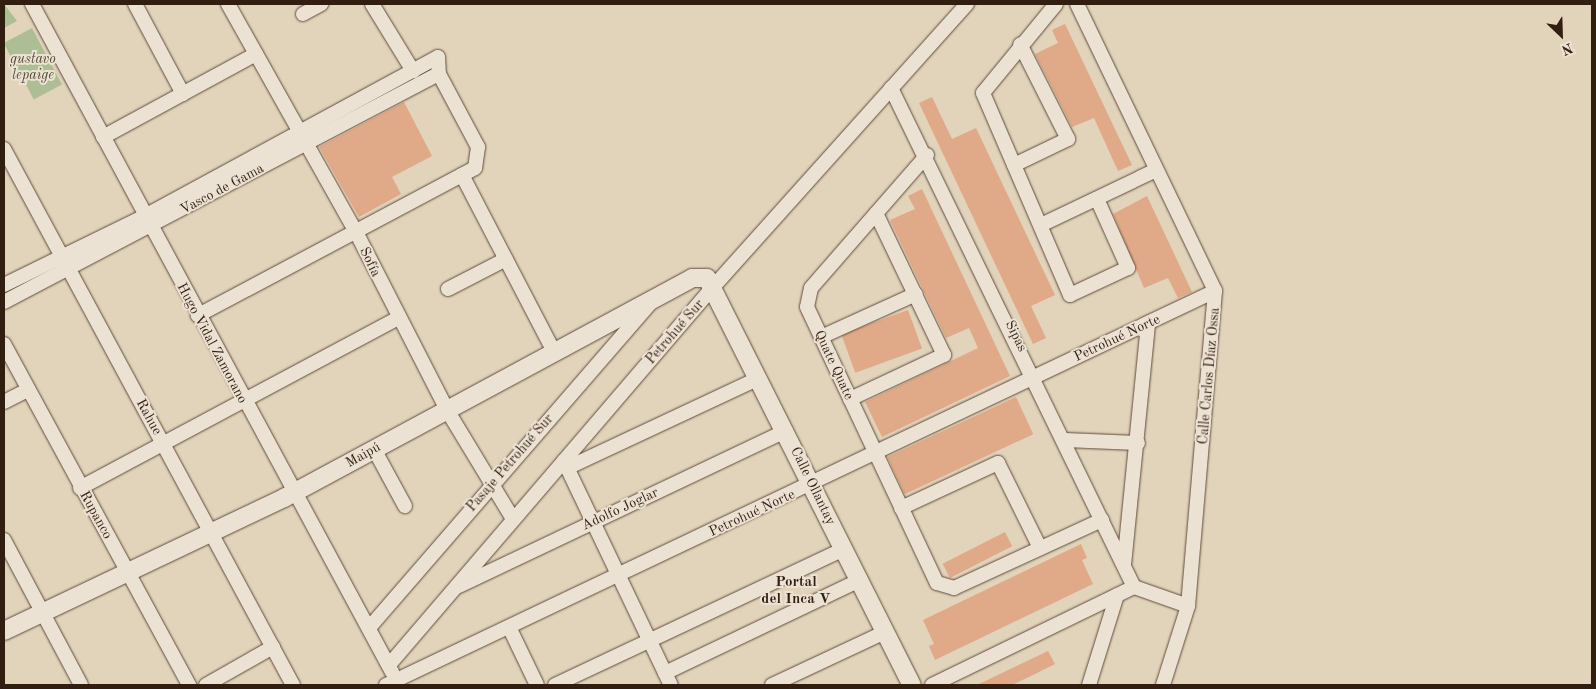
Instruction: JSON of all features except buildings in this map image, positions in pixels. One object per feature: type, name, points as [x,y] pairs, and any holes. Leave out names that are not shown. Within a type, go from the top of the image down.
[{"type":"street","name":"Hugo Vidal Zamorano","points":[[32,4],[243,400],[389,665],[391,682]]},
{"type":"street","points":[[135,4],[183,94]]},
{"type":"street","name":"Sofía","points":[[228,4],[304,144],[355,230],[398,318],[447,410],[513,519]]},
{"type":"street","points":[[303,14],[321,4]]},
{"type":"street","points":[[372,4],[413,71]]},
{"type":"street","name":"Petrohué Sur","points":[[389,665],[513,519],[566,464],[714,286],[967,4]]},
{"type":"street","points":[[1056,4],[1020,44],[983,93],[1014,166],[1043,224],[1045,241],[1070,295],[1128,268],[1097,199]]},
{"type":"street","name":"Calle Carlos Díaz Ossa","points":[[1077,4],[1214,291],[1188,606],[1162,685]]},
{"type":"street","points":[[1014,166],[1068,139],[1020,44]]},
{"type":"street","points":[[103,137],[256,54]]},
{"type":"street","name":"Vasco de Gama","points":[[4,284],[61,257],[148,221],[304,144],[439,74],[438,57],[297,131],[148,221],[68,271],[4,302]]},
{"type":"street","points":[[198,315],[474,168],[480,155],[439,74]]},
{"type":"street","name":"Sipas","points":[[891,88],[927,155],[1036,377],[1134,587]]},
{"type":"street","name":"Rahue","points":[[4,149],[68,271],[293,685]]},
{"type":"street","name":"Quate Quate","points":[[927,155],[811,288],[807,307],[937,583],[954,588],[1040,548]]},
{"type":"street","points":[[1043,224],[1156,170]]},
{"type":"street","points":[[462,175],[554,352]]},
{"type":"street","points":[[850,399],[944,355],[876,213]]},
{"type":"street","points":[[448,289],[506,259]]},
{"type":"street","name":"Maipú","points":[[4,631],[129,575],[294,493],[692,278],[707,278],[714,286]]},
{"type":"street","name":"Calle Ollantay","points":[[714,286],[912,685]]},
{"type":"street","name":"Petrohué Norte","points":[[391,682],[510,629],[1214,291]]},
{"type":"street","points":[[821,337],[916,294]]},
{"type":"street","name":"Pasaje Petrohué Sur","points":[[369,628],[653,300]]},
{"type":"street","points":[[80,488],[162,442],[398,318]]},
{"type":"street","points":[[1124,565],[1138,444],[1148,324]]},
{"type":"street","name":"Rupanco","points":[[4,344],[80,488],[189,685]]},
{"type":"street","points":[[759,378],[566,464],[591,522],[668,679],[860,580]]},
{"type":"street","points":[[4,402],[28,390]]},
{"type":"street","name":"Adolfo Joglar","points":[[454,589],[591,522],[786,431]]},
{"type":"street","points":[[1065,440],[1138,444]]},
{"type":"street","points":[[374,450],[405,506]]},
{"type":"street","points":[[901,508],[998,463],[1040,548],[1102,520]]},
{"type":"street","points":[[4,540],[81,685]]},
{"type":"street","points":[[555,685],[648,639],[844,549]]},
{"type":"street","points":[[932,685],[1134,587],[1188,606]]},
{"type":"street","points":[[1089,685],[1117,595]]},
{"type":"street","points":[[510,629],[537,685]]},
{"type":"street","points":[[772,685],[885,632]]},
{"type":"street","points":[[206,685],[273,648]]},
{"type":"green space","points":[[4,4],[17,21],[4,28]]},
{"type":"green space","name":"gustavo lepaige","points":[[32,28],[62,85],[34,100],[4,44]]},
{"type":"district","name":"Portal del Inca V","points":[[796,590]]}]
